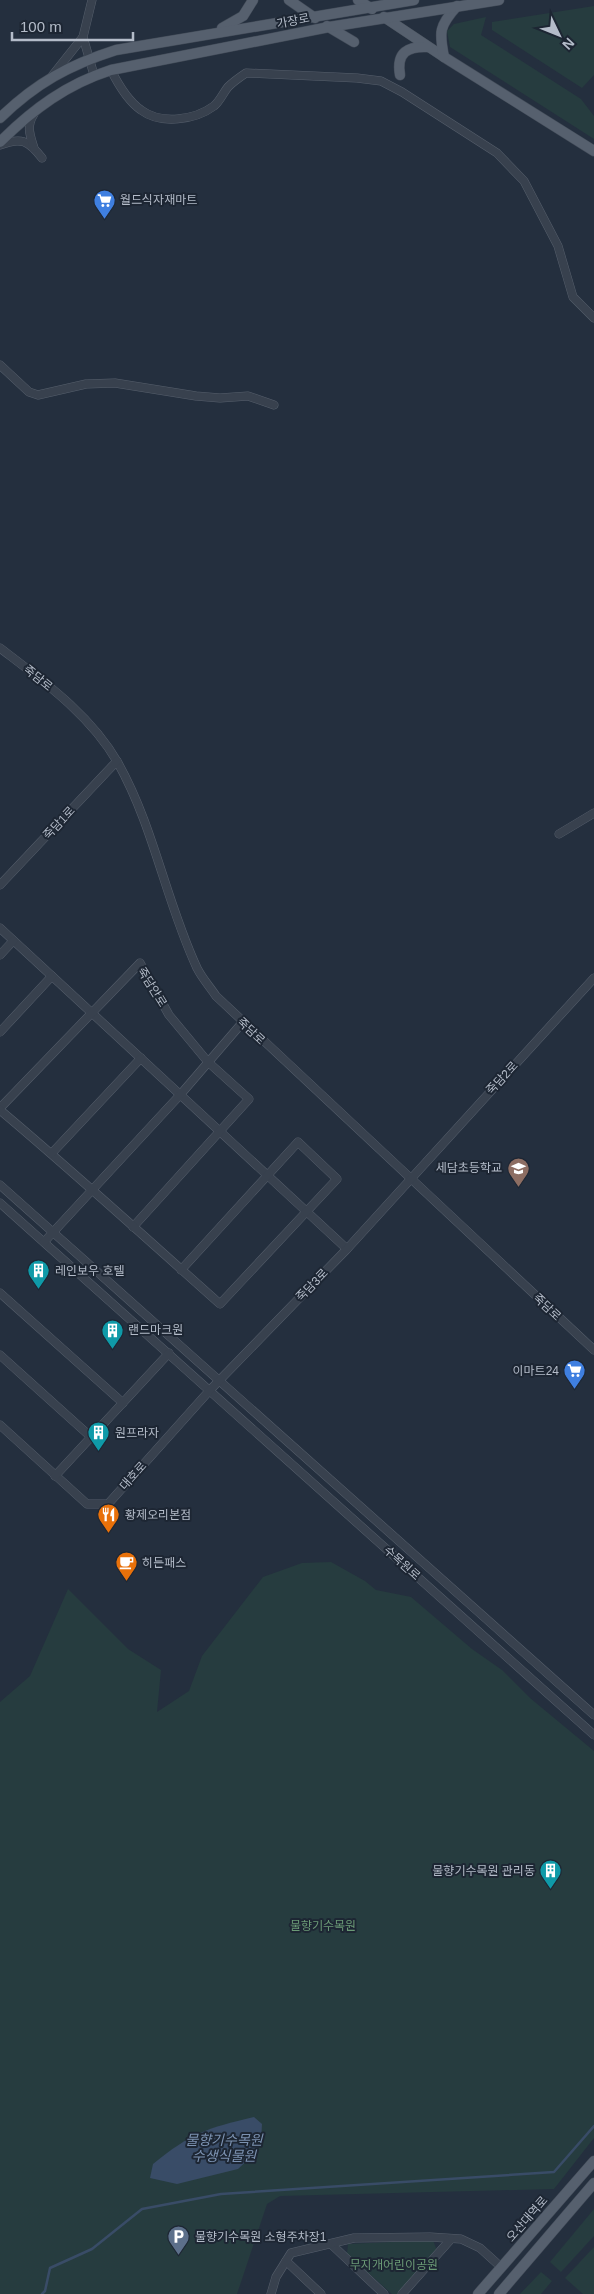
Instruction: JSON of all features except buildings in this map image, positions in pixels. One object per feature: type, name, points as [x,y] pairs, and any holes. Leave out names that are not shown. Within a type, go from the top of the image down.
[{"type":"main road","points":[[186,38],[232,24],[243,16],[253,0]]},
{"type":"main road","points":[[289,0],[328,27],[354,42],[350,34],[352,23],[363,6],[386,18],[444,57],[594,151]]},
{"type":"main road","name":"가장로","points":[[0,118],[27,93],[51,76],[89,59],[116,50],[314,17],[363,6],[414,0]]},
{"type":"main road","name":"가장로","points":[[0,142],[45,102],[79,81],[111,70],[328,27],[499,0]]},
{"type":"main road","points":[[444,57],[440,33],[446,18],[457,6]]},
{"type":"main road","points":[[400,75],[400,60],[406,51],[415,46],[429,47]]},
{"type":"main road","points":[[0,108],[27,93]]},
{"type":"main road","name":"오산대역로","points":[[478,2294],[594,2161]]},
{"type":"main road","points":[[499,2294],[594,2183]]},
{"type":"street","points":[[51,76],[83,37],[92,0]]},
{"type":"street","points":[[83,37],[94,75]]},
{"type":"street","points":[[111,70],[121,88],[141,111],[159,118],[179,120],[199,114],[215,105],[228,87],[246,73],[357,78],[381,81],[402,92],[497,152],[524,181],[558,246],[573,297],[594,318]]},
{"type":"street","points":[[42,158],[34,148],[28,129],[30,121],[45,102]]},
{"type":"street","points":[[0,146],[11,141],[20,140],[34,148]]},
{"type":"street","points":[[0,365],[29,392],[38,395],[86,384],[115,383],[196,396],[220,398],[248,396],[274,405]]},
{"type":"street","name":"죽담로","points":[[0,648],[50,687],[90,725],[117,761],[139,807],[198,969],[216,996],[242,1023],[594,1350]]},
{"type":"street","name":"죽담1로","points":[[0,885],[117,761]]},
{"type":"street","points":[[559,834],[594,813]]},
{"type":"street","points":[[0,928],[347,1249]]},
{"type":"street","points":[[0,955],[13,941]]},
{"type":"street","name":"죽담안로","points":[[133,1228],[249,1099],[208,1062],[169,1015],[140,963],[0,1109],[133,1228],[181,1270],[220,1304],[337,1179],[298,1142],[181,1270]]},
{"type":"street","points":[[0,1032],[52,976]]},
{"type":"street","name":"죽담2로","points":[[410,1178],[594,978]]},
{"type":"street","points":[[44,1242],[180,1095],[242,1023]]},
{"type":"street","points":[[52,1154],[140,1058]]},
{"type":"street","name":"죽담3로","points":[[210,1390],[347,1249],[410,1178]]},
{"type":"street","name":"수목원로","points":[[0,1185],[594,1715]]},
{"type":"street","name":"수목원로","points":[[0,1203],[594,1735]]},
{"type":"street","points":[[0,1293],[123,1403]]},
{"type":"street","points":[[55,1476],[169,1353]]},
{"type":"street","points":[[0,1355],[91,1437]]},
{"type":"street","name":"대호로","points":[[0,1425],[86,1504],[108,1504],[210,1390]]},
{"type":"street","points":[[270,2294],[276,2277],[291,2253],[354,2238],[430,2237],[451,2240],[461,2239],[472,2243],[501,2267]]},
{"type":"street","points":[[402,2294],[451,2240]]},
{"type":"street","points":[[331,2244],[384,2294]]},
{"type":"street","points":[[286,2261],[321,2294]]},
{"type":"green space","points":[[594,6],[594,75],[582,88],[492,30],[492,22]]},
{"type":"green space","points":[[486,17],[481,35],[581,99],[594,116],[594,139],[450,47],[447,31],[454,24]]},
{"type":"green space","name":"물향기수목원","points":[[331,1562],[365,1581],[376,1590],[411,1597],[472,1649],[502,1670],[530,1698],[594,1751],[594,2138],[554,2189],[280,2196],[267,2204],[237,2294],[0,2294],[0,1702],[30,1676],[68,1589],[128,1649],[161,1670],[157,1712],[189,1691],[202,1656],[263,1577],[302,1563]]},
{"type":"green space","points":[[594,2209],[594,2236],[561,2272],[550,2262]]},
{"type":"green space","name":"무지개어린이공원","points":[[433,2240],[437,2251],[399,2294],[392,2294],[347,2254],[348,2244]]},
{"type":"green space","points":[[594,2247],[594,2294],[583,2294],[565,2278]]},
{"type":"green space","points":[[541,2272],[552,2281],[541,2294],[520,2294]]},
{"type":"water","name":"물향기수목원 수생식물원","points":[[254,2117],[262,2124],[261,2142],[253,2155],[238,2169],[177,2184],[150,2178],[153,2164],[189,2138],[211,2129]]},
{"type":"waterway","points":[[42,2294],[45,2291],[50,2268],[92,2249],[142,2209],[221,2194],[554,2172],[594,2126]]},
{"type":"place","name":"월드식자재마트","points":[[104,219]]},
{"type":"place","name":"세담초등학교","points":[[518,1187]]},
{"type":"place","name":"레인보우 호텔","points":[[39,1290]]},
{"type":"place","name":"랜드마크원","points":[[112,1349]]},
{"type":"place","name":"이마트24","points":[[575,1390]]},
{"type":"place","name":"원프라자","points":[[99,1452]]},
{"type":"place","name":"황제오리본점","points":[[109,1534]]},
{"type":"place","name":"히든패스","points":[[126,1582]]},
{"type":"place","name":"물향기수목원 관리동","points":[[551,1890]]},
{"type":"place","name":"물향기수목원 소형주차장1","points":[[179,2256]]}]
